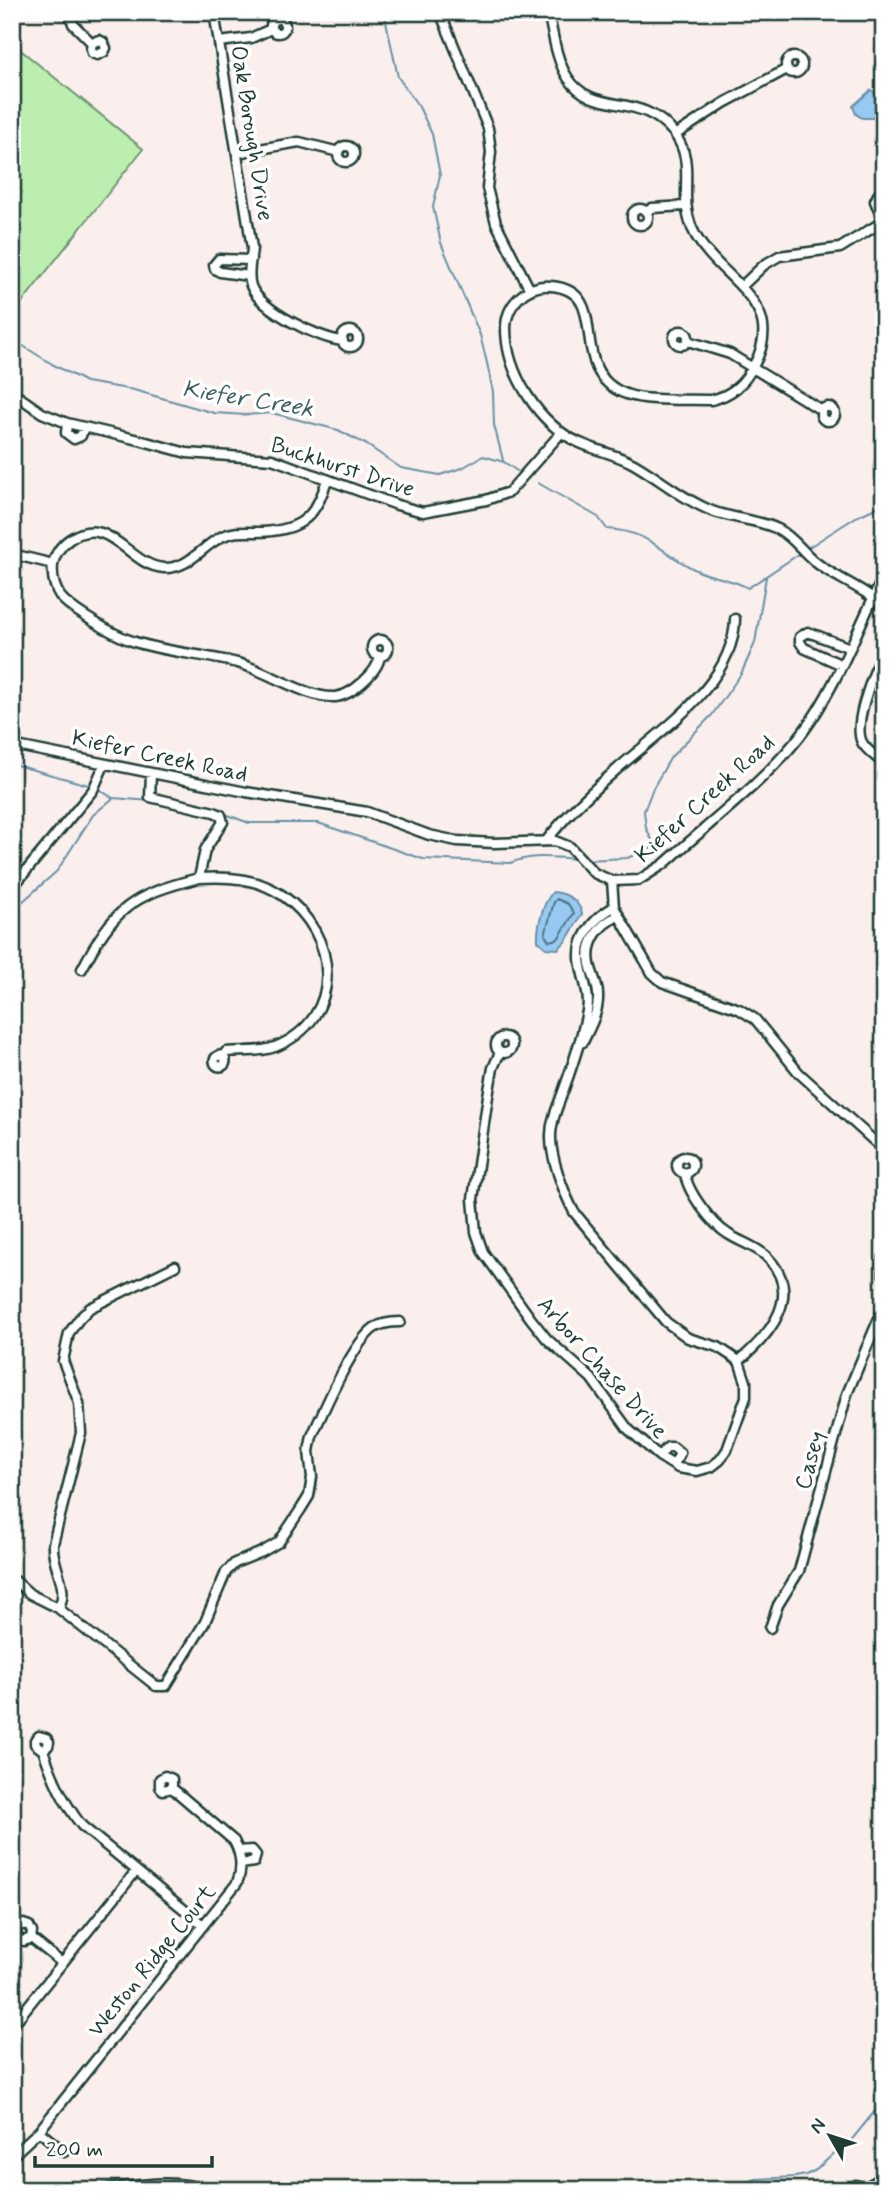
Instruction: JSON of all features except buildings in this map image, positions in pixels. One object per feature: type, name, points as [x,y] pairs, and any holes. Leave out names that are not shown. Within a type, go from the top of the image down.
[{"type":"street","points":[[69,12],[73,23],[92,43]]},
{"type":"street","name":"Oak Borough Drive","points":[[214,12],[252,248],[249,276]]},
{"type":"street","points":[[440,12],[488,128],[491,152],[488,188],[492,211],[530,289]]},
{"type":"street","points":[[548,12],[561,63],[575,87],[597,100],[644,109],[660,119],[675,135],[686,162],[685,206],[695,235],[706,252],[741,287],[757,308],[765,330],[764,346],[753,368],[735,390],[710,400],[625,394],[610,385],[596,370],[590,350],[588,317],[579,300],[556,287],[530,289],[511,308],[506,324],[514,364],[525,389],[536,408],[561,433],[581,444],[632,463],[700,506],[775,528],[798,544],[813,560],[873,597],[884,608]]},
{"type":"street","points":[[219,43],[251,38],[271,29]]},
{"type":"street","points":[[675,135],[724,103],[787,69]]},
{"type":"street","points":[[237,153],[299,142],[339,152]]},
{"type":"street","points":[[741,287],[764,265],[779,256],[840,248],[883,221],[875,201],[878,195],[884,194]]},
{"type":"street","points":[[646,212],[652,208],[685,206]]},
{"type":"street","points":[[251,260],[219,259],[214,263],[215,269],[220,272],[249,276],[254,292],[266,304],[303,328],[332,340],[343,341]]},
{"type":"street","points":[[688,341],[721,350],[821,410]]},
{"type":"street","name":"Buckhurst Drive","points":[[12,392],[33,407],[67,424],[178,452],[272,459],[423,512],[496,498],[509,492],[561,433]]},
{"type":"street","points":[[67,424],[66,433],[74,439],[81,436],[84,427]]},
{"type":"street","points":[[327,479],[324,492],[314,511],[290,530],[278,533],[229,533],[181,565],[171,568],[145,563],[112,537],[91,532],[78,535],[66,543],[57,554],[53,564],[55,584],[66,602],[128,640],[239,664],[319,696],[343,696],[351,692],[379,662],[380,656]]},
{"type":"street","points":[[12,554],[53,564]]},
{"type":"street","name":"Kiefer Creek Road","points":[[12,746],[246,792],[367,812],[429,835],[457,841],[494,843],[547,840],[570,847],[594,873],[612,881],[639,880],[664,864],[783,756],[818,710],[884,576]]},
{"type":"street","points":[[547,840],[596,789],[678,717],[707,685],[730,649],[735,634],[735,619]]},
{"type":"street","points":[[842,665],[804,648],[800,637],[808,632],[850,648]]},
{"type":"street","points":[[884,647],[862,710],[859,727],[862,743],[884,763]]},
{"type":"street","points":[[12,888],[93,790],[104,765]]},
{"type":"street","points":[[150,774],[150,797],[214,812],[222,818],[221,827],[204,854],[198,878]]},
{"type":"street","points":[[82,969],[107,926],[134,901],[165,886],[198,878],[227,876],[254,882],[282,895],[311,926],[318,938],[325,959],[326,995],[321,1008],[298,1032],[275,1047],[226,1052],[223,1056]]},
{"type":"street","points":[[612,881],[616,912],[652,974],[662,982],[739,1009],[755,1019],[799,1073],[884,1150]]},
{"type":"street","points":[[616,912],[598,923],[593,939],[589,955],[597,987],[597,1007],[553,1120],[551,1135],[554,1157],[570,1206],[666,1322],[688,1338],[724,1349],[739,1361],[776,1322],[784,1296],[781,1281],[765,1255],[728,1235],[712,1220],[689,1186],[685,1173]]},
{"type":"street","name":"Arbor Chase Drive","points":[[500,1052],[493,1068],[473,1199],[477,1232],[483,1252],[547,1339],[591,1378],[628,1429],[659,1456],[683,1470],[697,1471],[716,1464],[724,1456],[746,1397],[746,1382],[739,1361]]},
{"type":"street","points":[[884,1258],[884,1276]]},
{"type":"street","points":[[58,1608],[63,1591],[54,1561],[53,1544],[81,1433],[79,1403],[63,1361],[65,1342],[73,1326],[90,1308],[175,1266]]},
{"type":"street","name":"Casey","points":[[770,1628],[778,1605],[799,1571],[847,1394],[884,1301]]},
{"type":"street","points":[[12,1578],[30,1594],[58,1608],[156,1686],[161,1688],[170,1683],[205,1622],[226,1572],[235,1563],[279,1542],[309,1496],[312,1477],[309,1451],[312,1436],[358,1347],[375,1328],[391,1322],[400,1322]]},
{"type":"street","points":[[659,1456],[668,1447],[675,1448],[680,1453],[674,1465]]},
{"type":"street","points":[[43,1750],[54,1782],[73,1815],[94,1838],[203,1925]]},
{"type":"street","points":[[172,1788],[224,1831],[239,1851],[241,1864]]},
{"type":"street","name":"Weston Ridge Court","points":[[12,2156],[39,2131],[237,1882],[241,1864],[254,1862],[256,1855],[253,1850],[239,1851]]},
{"type":"street","points":[[12,2026],[136,1871]]},
{"type":"street","points":[[31,1938],[62,1963]]},
{"type":"street","points":[[39,2131],[64,2152]]},
{"type":"street","points":[[852,2190],[858,2185],[864,2189],[884,2177]]},
{"type":"street","points":[[98,2190],[172,2184],[197,2186],[204,2190]]},
{"type":"green space","points":[[12,43],[143,149],[12,315]]},
{"type":"water","points":[[871,90],[884,100],[884,116],[862,118],[856,114],[853,106]]},
{"type":"water","points":[[553,892],[571,898],[582,914],[558,949],[546,948],[538,941],[541,915]]},
{"type":"waterway","points":[[384,12],[398,77],[419,107],[432,134],[440,175],[433,207],[441,243],[480,335],[493,392],[494,425],[503,460]]},
{"type":"waterway","name":"Kiefer Creek","points":[[12,339],[86,382],[134,390],[214,413],[272,413],[338,430],[367,445],[401,468],[440,475],[462,468],[483,456],[504,462],[517,471]]},
{"type":"waterway","name":"Kiefer Creek","points":[[538,483],[598,517],[607,529],[635,534],[696,570],[748,588],[802,552]]},
{"type":"waterway","name":"Kiefer Creek","points":[[806,549],[856,517],[884,504]]},
{"type":"waterway","points":[[586,860],[627,858],[650,849],[653,842],[646,828],[644,811],[653,788],[671,757],[712,715],[741,674],[755,643],[766,577]]},
{"type":"waterway","points":[[12,764],[92,786]]},
{"type":"waterway","points":[[97,788],[113,798],[151,801]]},
{"type":"waterway","points":[[12,911],[57,871],[93,815],[112,799]]},
{"type":"waterway","points":[[225,814],[249,823],[318,823],[423,859],[510,863],[535,857],[576,859]]},
{"type":"waterway","points":[[725,2190],[756,2179],[795,2177],[816,2170],[849,2143],[884,2100]]}]
